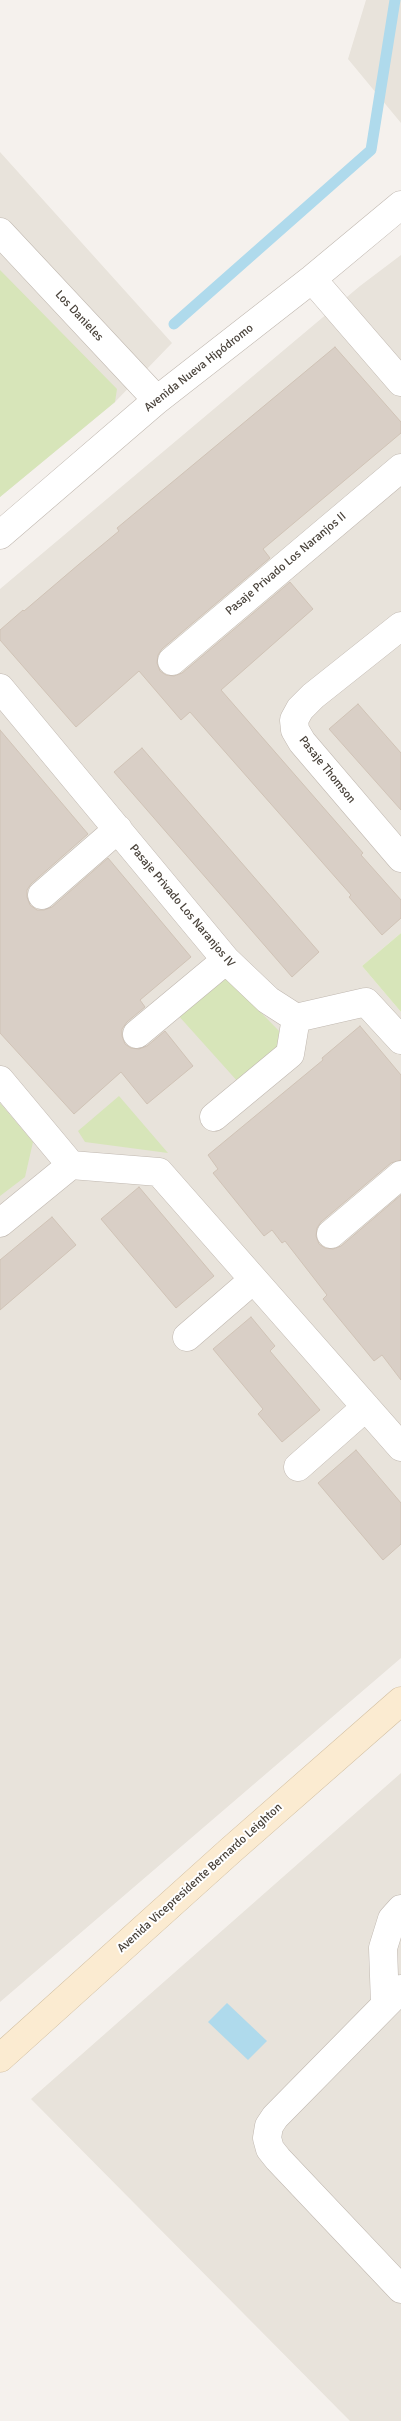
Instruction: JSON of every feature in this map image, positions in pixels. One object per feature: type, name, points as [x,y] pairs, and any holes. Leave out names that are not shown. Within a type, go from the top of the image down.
[{"type":"main road","name":"Avenida Vicepresidente Bernardo Leighton","points":[[0,2058],[231,1850],[401,1701]]},
{"type":"street","name":"Avenida Nueva Hipódromo","points":[[0,534],[157,400],[312,279],[401,205]]},
{"type":"street","name":"Los Danieles","points":[[0,232],[157,400]]},
{"type":"street","points":[[312,279],[401,382]]},
{"type":"street","name":"Pasaje Privado Los Naranjos II","points":[[172,660],[401,468]]},
{"type":"street","name":"Pasaje Thomson","points":[[401,626],[312,696],[300,709],[294,720],[295,730],[302,742],[401,858]]},
{"type":"street","name":"Pasaje Privado Los Naranjos IV","points":[[4,699],[118,829],[226,960],[268,1000],[296,1018]]},
{"type":"street","points":[[42,895],[118,829]]},
{"type":"street","points":[[137,1034],[226,960]]},
{"type":"street","points":[[214,1117],[290,1054],[296,1018],[366,1002],[401,1040]]},
{"type":"street","points":[[0,1080],[71,1165]]},
{"type":"street","points":[[0,1223],[71,1165],[159,1172],[401,1448]]},
{"type":"street","points":[[332,1234],[401,1175]]},
{"type":"street","points":[[187,1337],[253,1280]]},
{"type":"street","points":[[298,1467],[366,1408]]},
{"type":"street","points":[[401,1909],[392,1919],[384,1948],[393,1997],[275,2117],[269,2126],[267,2138],[270,2149],[278,2160],[401,2288]]},
{"type":"shaded area","points":[[366,0],[401,0],[401,123],[348,59]]},
{"type":"shaded area","points":[[0,152],[172,343],[115,402],[0,497]]},
{"type":"shaded area","points":[[401,255],[401,933],[362,966],[401,1012],[401,1658],[0,2002],[0,589],[360,286]]},
{"type":"shaded area","points":[[401,1773],[401,2421],[350,2421],[31,2099]]},
{"type":"green space","points":[[0,270],[117,389],[115,402],[0,497]]},
{"type":"green space","points":[[401,933],[401,1012],[362,966]]},
{"type":"green space","points":[[227,978],[281,1033],[278,1053],[239,1083],[177,1014]]},
{"type":"green space","points":[[119,1096],[168,1153],[85,1142],[78,1131]]},
{"type":"green space","points":[[0,1103],[33,1142],[25,1177],[0,1196]]},
{"type":"water","points":[[227,2003],[267,2041],[248,2060],[208,2022]]},
{"type":"building","points":[[335,347],[401,422],[401,433],[263,549],[270,558],[162,649],[158,655],[157,663],[160,671],[166,675],[174,676],[182,673],[290,582],[313,609],[221,690],[363,853],[361,855],[401,900],[401,918],[382,935],[349,897],[351,895],[190,712],[181,720],[139,671],[76,727],[0,640],[0,630],[119,531],[117,528]]},
{"type":"building","points":[[358,704],[401,753],[401,810],[329,729]]},
{"type":"building","points":[[0,730],[88,834],[31,884],[27,890],[30,905],[37,910],[52,907],[108,858],[191,957],[140,1000],[145,1007],[127,1022],[122,1029],[125,1044],[131,1048],[139,1049],[147,1046],[165,1031],[193,1066],[147,1104],[121,1072],[74,1114],[0,1033]]},
{"type":"building","points":[[142,748],[319,952],[292,977],[114,772]]},
{"type":"building","points":[[360,1026],[401,1075],[401,1160],[391,1163],[321,1222],[317,1228],[316,1236],[319,1244],[325,1248],[333,1249],[341,1246],[401,1195],[401,1380],[382,1355],[374,1361],[323,1299],[327,1295],[285,1241],[282,1243],[272,1230],[264,1236],[213,1173],[218,1169],[208,1155],[323,1060],[322,1058]]},
{"type":"building","points":[[139,1187],[214,1276],[176,1308],[101,1219]]},
{"type":"building","points":[[52,1217],[76,1245],[0,1310],[0,1260]]},
{"type":"building","points":[[251,1317],[275,1346],[270,1351],[320,1410],[282,1442],[258,1414],[263,1409],[213,1349]]},
{"type":"building","points":[[356,1450],[401,1503],[401,1544],[383,1560],[318,1483]]},
{"type":"waterway","points":[[174,324],[371,150],[395,0]]}]
